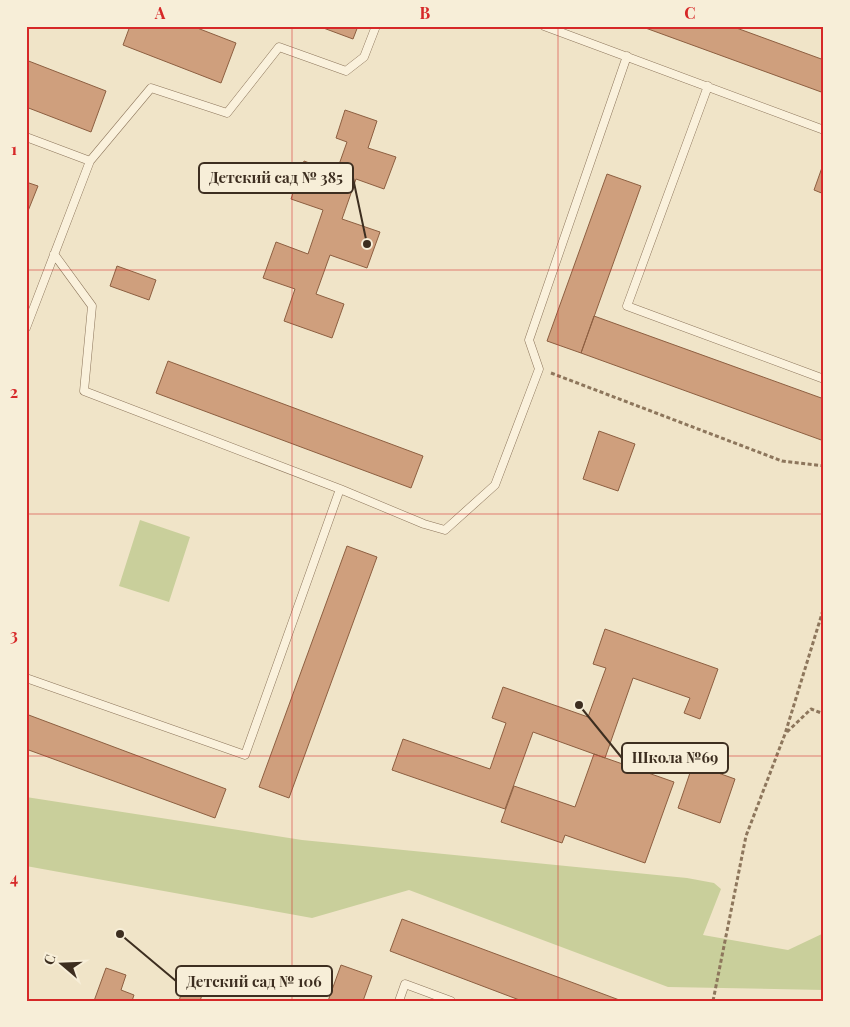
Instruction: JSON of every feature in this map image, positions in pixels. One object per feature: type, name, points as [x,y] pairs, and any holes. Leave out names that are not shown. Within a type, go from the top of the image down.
[{"type":"lane","points":[[26,328],[90,161],[151,88],[227,113],[279,47],[346,71],[364,57],[376,26]]},
{"type":"lane","points":[[544,26],[824,130]]},
{"type":"lane","points":[[54,254],[92,306],[84,392],[340,489],[424,524],[445,530],[495,485],[539,368],[529,340],[627,56]]},
{"type":"lane","points":[[708,86],[627,306],[824,379]]},
{"type":"lane","points":[[26,137],[90,161]]},
{"type":"lane","points":[[26,678],[245,755],[340,489]]},
{"type":"lane","points":[[399,1001],[405,984],[451,1001]]},
{"type":"path","points":[[539,368],[782,461],[824,466]]},
{"type":"path","points":[[713,1001],[746,836],[785,734],[824,606]]},
{"type":"path","points":[[785,734],[810,709],[824,714]]},
{"type":"green space","points":[[140,520],[190,537],[169,602],[119,586]]},
{"type":"green space","points":[[26,797],[302,840],[687,878],[714,883],[721,889],[703,935],[788,950],[824,933],[824,990],[668,987],[409,890],[312,918],[26,866]]},
{"type":"building","points":[[130,26],[192,26],[236,43],[221,83],[123,45]]},
{"type":"building","points":[[318,26],[358,26],[353,39]]},
{"type":"building","points":[[640,26],[731,26],[824,60],[824,93]]},
{"type":"building","points":[[26,60],[106,91],[91,132],[26,107]]},
{"type":"building","points":[[345,110],[377,121],[368,148],[396,157],[384,189],[356,179],[342,219],[380,232],[367,268],[330,255],[316,294],[344,304],[332,338],[284,321],[295,289],[263,278],[276,242],[308,254],[323,210],[291,199],[304,161],[336,173],[347,142],[336,138]]},
{"type":"building","points":[[824,162],[824,194],[814,190]]},
{"type":"building","points":[[607,174],[641,186],[581,353],[547,341]]},
{"type":"building","points":[[26,182],[38,186],[26,216]]},
{"type":"building","points":[[117,266],[156,280],[149,300],[110,286]]},
{"type":"building","points":[[594,316],[824,399],[824,441],[581,353]]},
{"type":"building","points":[[168,361],[423,456],[411,488],[156,393]]},
{"type":"building","points":[[599,431],[635,444],[618,491],[583,479]]},
{"type":"building","points":[[347,546],[377,557],[289,798],[259,787]]},
{"type":"building","points":[[605,629],[718,669],[700,719],[684,713],[690,698],[633,678],[605,758],[533,732],[505,809],[392,770],[403,739],[490,769],[506,723],[492,718],[503,687],[588,717],[606,668],[593,664]]},
{"type":"building","points":[[26,714],[226,789],[215,818],[26,749]]},
{"type":"building","points":[[594,754],[674,782],[645,863],[565,835],[562,843],[501,822],[514,786],[575,807]]},
{"type":"building","points":[[693,764],[735,779],[720,823],[678,808]]},
{"type":"building","points":[[402,919],[622,1001],[522,1001],[390,951]]},
{"type":"building","points":[[341,965],[372,976],[363,1001],[328,1001]]},
{"type":"building","points":[[106,968],[126,975],[121,990],[134,995],[132,1001],[94,1001]]},
{"type":"building","points":[[184,984],[204,989],[200,1001],[179,1001]]},
{"type":"place","name":"Детский сад № 385","points":[[367,244]]},
{"type":"place","name":"Школа №69","points":[[579,705]]},
{"type":"place","name":"Детский сад № 106","points":[[120,934]]}]
